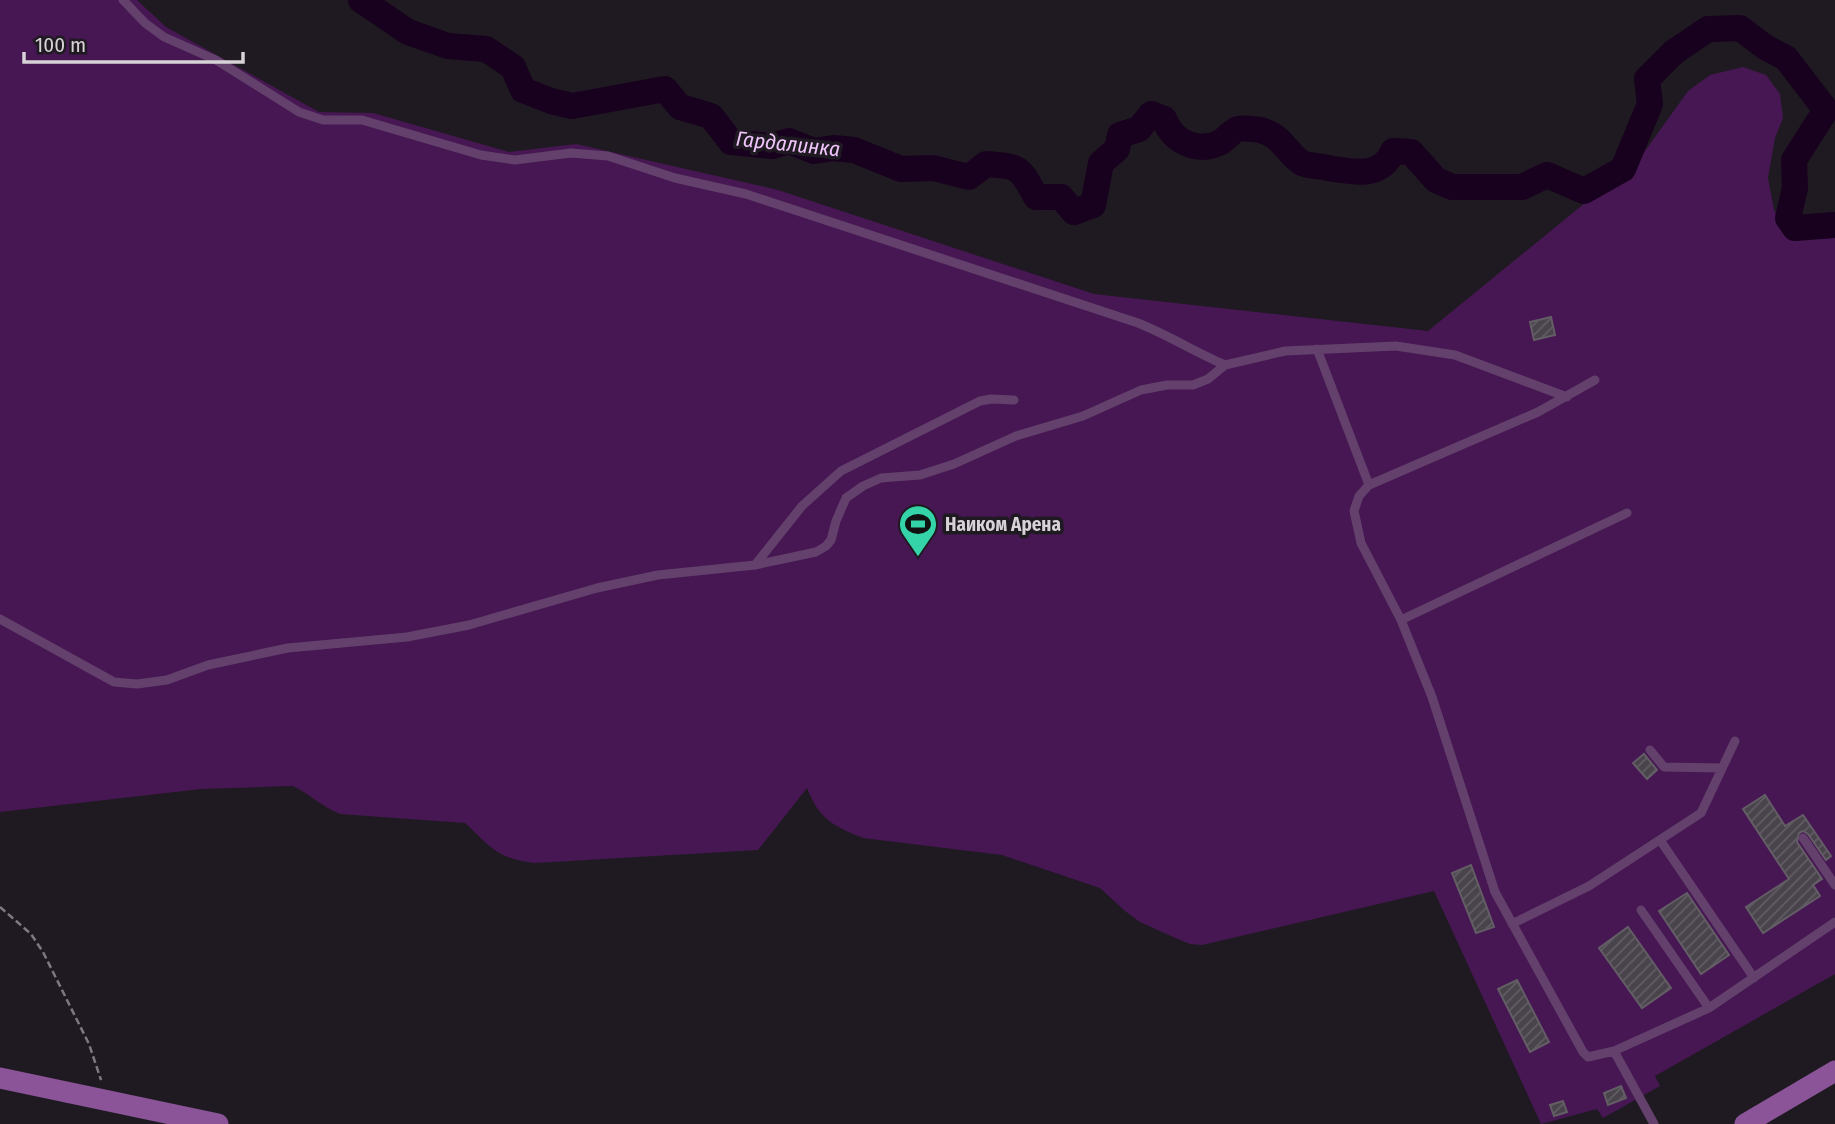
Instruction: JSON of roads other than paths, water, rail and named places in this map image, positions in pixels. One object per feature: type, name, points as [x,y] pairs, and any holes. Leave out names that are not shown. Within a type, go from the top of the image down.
[{"type":"street","points":[[1745,1124],[1835,1071]]},
{"type":"street","points":[[0,1078],[218,1124]]},
{"type":"lane","points":[[123,0],[145,23],[164,37],[216,60],[299,112],[323,120],[362,120],[481,155],[514,160],[571,153],[608,156],[675,178],[746,194],[1138,323],[1164,333],[1193,351],[1225,365]]},
{"type":"lane","points":[[0,619],[114,682],[137,684],[167,680],[208,665],[288,648],[407,637],[469,625],[597,588],[658,575],[755,565],[816,552],[831,540],[846,498],[863,485],[881,478],[920,475],[954,464],[1016,436],[1083,416],[1141,390],[1167,385],[1193,385],[1208,379],[1225,365],[1285,351],[1396,346],[1455,355],[1567,397]]},
{"type":"lane","points":[[1317,349],[1369,485]]},
{"type":"lane","points":[[1595,380],[1567,397],[1369,485],[1359,496],[1354,511],[1361,543],[1401,620],[1432,696],[1486,870],[1512,923],[1588,1057],[1614,1051],[1709,1008],[1835,922]]},
{"type":"lane","points":[[755,565],[802,506],[841,471],[980,401],[1014,400]]},
{"type":"lane","points":[[1401,620],[1627,513]]},
{"type":"lane","points":[[1512,923],[1589,886],[1701,813],[1735,741]]},
{"type":"lane","points":[[1650,750],[1664,767],[1722,768]]},
{"type":"lane","points":[[1803,838],[1835,885]]},
{"type":"lane","points":[[1660,841],[1754,978]]},
{"type":"lane","points":[[1641,910],[1709,1008]]},
{"type":"lane","points":[[1614,1051],[1654,1124]]},
{"type":"waterway","name":"Гардалинка","points":[[361,0],[408,32],[448,46],[486,49],[513,67],[523,90],[551,101],[572,106],[665,89],[680,107],[711,116],[731,142],[772,146],[789,141],[814,151],[833,148],[854,150],[901,169],[933,168],[969,177],[986,164],[1013,167],[1026,179],[1036,197],[1061,197],[1074,212],[1093,205],[1101,163],[1117,149],[1120,135],[1139,129],[1151,114],[1164,119],[1180,140],[1195,146],[1204,147],[1221,142],[1238,129],[1255,129],[1274,136],[1297,159],[1308,165],[1366,172],[1381,166],[1393,151],[1411,152],[1436,180],[1452,187],[1522,187],[1547,175],[1584,191],[1623,169],[1650,104],[1647,79],[1674,52],[1708,29],[1740,28],[1765,47],[1786,58],[1826,110],[1794,160],[1795,188],[1788,218],[1795,228],[1835,225]]},
{"type":"place","name":"Наиком Арена","points":[[918,558]]}]
